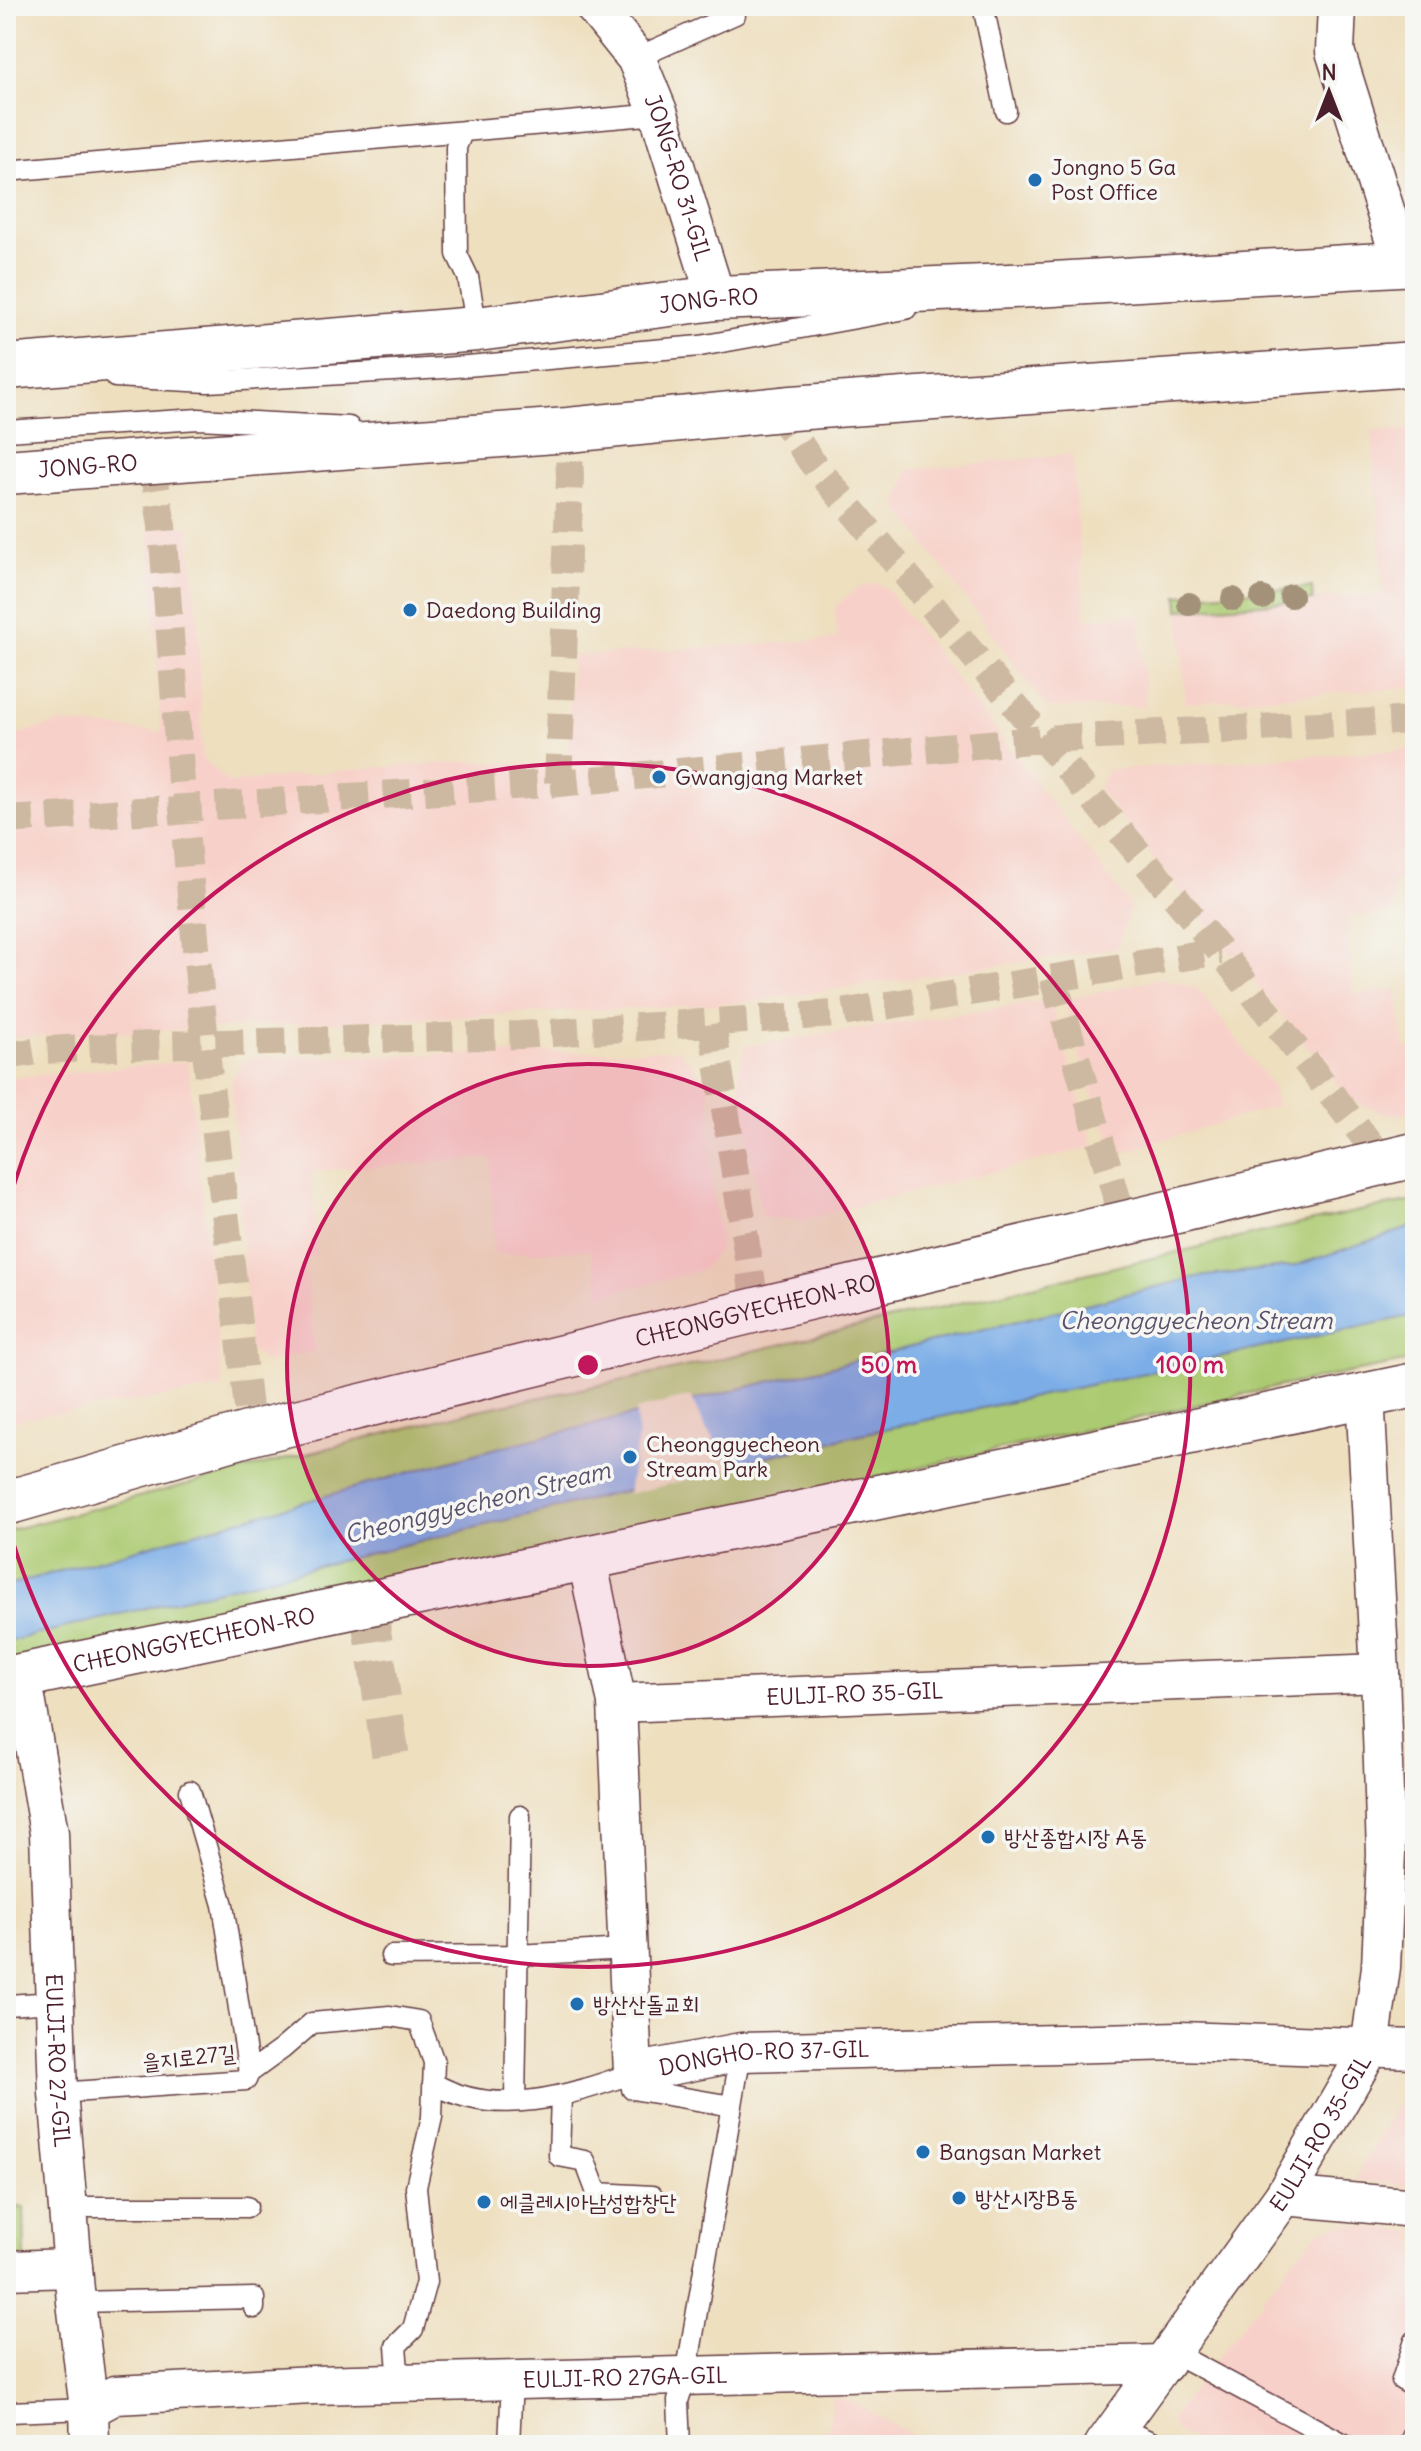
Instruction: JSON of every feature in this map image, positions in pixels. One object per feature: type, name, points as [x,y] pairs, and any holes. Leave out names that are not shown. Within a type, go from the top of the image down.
[{"type":"main road","name":"JONG-RO","points":[[6,369],[477,329],[716,298],[1036,285],[1408,264]]},
{"type":"main road","name":"JONG-RO","points":[[6,472],[504,435],[792,408],[1415,364]]},
{"type":"main road","name":"CHEONGGYECHEON-RO","points":[[6,1503],[251,1433],[1415,1155]]},
{"type":"main road","name":"CHEONGGYECHEON-RO","points":[[14,1677],[1415,1385]]},
{"type":"street","name":"JONG-RO 31-GIL","points":[[594,6],[636,58],[659,114],[716,298]]},
{"type":"street","points":[[1337,6],[1335,51],[1408,264]]},
{"type":"street","name":"EULJI-RO 35-GIL","points":[[1111,2436],[1390,2049],[1381,1967],[1386,1853],[1365,1394]]},
{"type":"street","name":"DONGHO-RO 37-GIL","points":[[587,1559],[617,1703],[633,2073],[741,2052],[1180,2041],[1390,2049]]},
{"type":"street","name":"EULJI-RO 35-GIL","points":[[617,1703],[1380,1673]]},
{"type":"street","name":"EULJI-RO 27-GIL","points":[[14,1677],[49,1833],[58,2093],[90,2427]]},
{"type":"street","points":[[1390,2049],[1415,2022]]},
{"type":"street","points":[[1284,2196],[1415,2208]]},
{"type":"street","points":[[6,2270],[75,2285]]},
{"type":"street","name":"EULJI-RO 27GA-GIL","points":[[90,2427],[115,2395],[1168,2358]]},
{"type":"lane","points":[[636,58],[735,14],[734,6]]},
{"type":"lane","points":[[983,6],[1006,111]]},
{"type":"lane","points":[[6,171],[659,114]]},
{"type":"lane","points":[[463,131],[456,147],[457,254],[468,277],[477,329]]},
{"type":"lane","points":[[6,369],[208,382],[444,368],[700,346],[1036,285]]},
{"type":"lane","points":[[6,431],[199,419],[504,435]]},
{"type":"lane","points":[[190,1791],[223,1905],[249,2073]]},
{"type":"lane","points":[[515,2101],[520,1816]]},
{"type":"lane","points":[[391,1956],[517,1955],[627,1949]]},
{"type":"lane","points":[[7,2005],[55,2002]]},
{"type":"lane","name":"을지로27길","points":[[58,2093],[246,2080],[249,2073],[312,2023],[390,2016],[419,2021],[434,2062],[433,2083]]},
{"type":"lane","points":[[680,2445],[678,2401],[686,2376],[741,2052]]},
{"type":"lane","points":[[399,2383],[396,2346],[413,2329],[426,2282],[416,2187],[432,2117],[433,2083],[449,2092],[489,2101],[538,2101],[633,2073],[632,2089],[732,2106]]},
{"type":"lane","points":[[561,2095],[559,2156],[585,2161],[597,2193],[652,2196]]},
{"type":"lane","points":[[68,2207],[247,2207]]},
{"type":"lane","points":[[75,2285],[254,2298],[254,2308]]},
{"type":"lane","points":[[1415,2341],[1402,2380],[1415,2387]]},
{"type":"lane","points":[[1168,2358],[1346,2445]]},
{"type":"lane","points":[[509,2445],[512,2380]]},
{"type":"lane","points":[[8,2412],[90,2427]]},
{"type":"lane","points":[[1409,2445],[1415,2430]]},
{"type":"lane","points":[[1111,2436],[1158,2445]]},
{"type":"shaded area","points":[[1415,429],[1415,687],[1186,703],[1179,610],[1384,594],[1372,431]]},
{"type":"shaded area","points":[[1072,454],[1085,618],[1139,615],[1146,706],[1047,708],[896,505],[909,470]]},
{"type":"shaded area","name":"Gwangjang Market","points":[[189,525],[198,621],[202,756],[228,783],[345,770],[472,761],[567,767],[572,656],[837,639],[835,606],[857,588],[876,583],[886,588],[1131,906],[1117,948],[741,1003],[6,1038],[6,737],[59,723],[161,732],[149,527]]},
{"type":"shaded area","points":[[1415,749],[1415,878],[1397,880],[1392,889],[1393,912],[1347,917],[1352,994],[1397,990],[1404,1048],[1415,1047],[1415,1112],[1393,1115],[1352,1102],[1098,790],[1107,770]]},
{"type":"shaded area","points":[[1161,978],[1197,988],[1273,1087],[1276,1106],[1117,1154],[1088,1084],[1064,1000]]},
{"type":"shaded area","points":[[1050,1000],[1093,1143],[1089,1148],[801,1220],[762,1217],[738,1077],[745,1046]]},
{"type":"shaded area","points":[[678,1050],[709,1081],[710,1177],[721,1246],[703,1270],[601,1295],[590,1250],[494,1254],[491,1158],[312,1171],[317,1255],[304,1257],[314,1351],[265,1362],[249,1348],[231,1080],[246,1058]]},
{"type":"shaded area","points":[[188,1061],[223,1388],[6,1424],[6,1078]]},
{"type":"shaded area","points":[[1415,1401],[1415,1677],[1407,1678],[1400,1404]]},
{"type":"shaded area","points":[[1407,1687],[1415,1687],[1415,1802],[1403,1793]]},
{"type":"shaded area","points":[[1401,1804],[1415,1814],[1415,1895],[1401,1887]]},
{"type":"shaded area","points":[[1415,2073],[1415,2187],[1354,2180]]},
{"type":"shaded area","points":[[1351,2224],[1415,2232],[1415,2445],[1203,2445],[1175,2431],[1170,2420],[1297,2254],[1322,2229]]},
{"type":"shaded area","points":[[832,2396],[853,2402],[930,2445],[819,2445],[829,2425]]},
{"type":"green space","points":[[1312,587],[1313,600],[1179,610],[1178,596]]},
{"type":"green space","name":"Cheonggyecheon Stream Park","points":[[1415,1201],[1415,1360],[1281,1386],[6,1673],[6,1531],[469,1412],[663,1372],[1277,1229]]},
{"type":"green space","points":[[6,2205],[24,2208],[25,2258],[6,2258]]},
{"type":"water","name":"Cheonggyecheon Stream","points":[[1415,1226],[1415,1315],[843,1438],[6,1642],[6,1586],[485,1451],[1197,1277],[1294,1266]]},
{"type":"pier","points":[[691,1396],[707,1431],[735,1468],[628,1494],[638,1438],[636,1410]]},
{"type":"tunnel","points":[[776,409],[811,461],[1220,951],[1383,1161]]},
{"type":"tunnel","points":[[558,783],[570,477],[568,430]]},
{"type":"tunnel","points":[[152,462],[162,526],[183,809],[205,1043],[251,1433]]},
{"type":"tunnel","points":[[6,820],[558,783],[1043,739],[1415,720]]},
{"type":"tunnel","points":[[6,1056],[45,1050],[154,1045],[520,1035],[835,1014],[1220,951]]},
{"type":"tunnel","points":[[1053,978],[1124,1223]]},
{"type":"tunnel","points":[[712,1024],[756,1310]]},
{"type":"tunnel","points":[[368,1604],[392,1765]]},
{"type":"place","name":"Jongno 5 Ga Post Office","points":[[1035,180]]},
{"type":"place","name":"Daedong Building","points":[[410,610]]},
{"type":"place","name":"Gwangjang Market","points":[[659,777]]},
{"type":"place","name":"Cheonggyecheon Stream Park","points":[[630,1457]]},
{"type":"place","name":"방산종합시장 A동","points":[[988,1837]]},
{"type":"place","name":"방산산돌교회","points":[[577,2004]]},
{"type":"place","name":"Bangsan Market","points":[[923,2152]]},
{"type":"place","name":"방산시장B동","points":[[959,2198]]},
{"type":"place","name":"에클레시아남성합창단","points":[[484,2202]]}]
